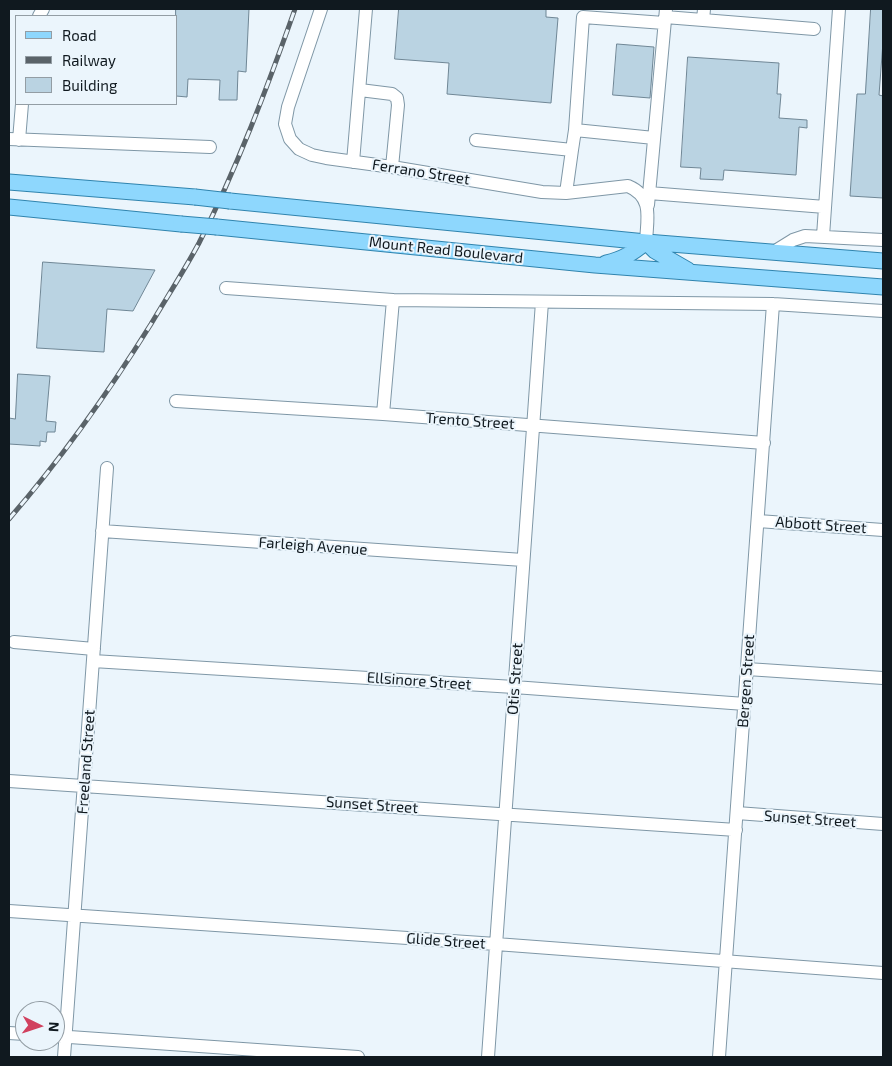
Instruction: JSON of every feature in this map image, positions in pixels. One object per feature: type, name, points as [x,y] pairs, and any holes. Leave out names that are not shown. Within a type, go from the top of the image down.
[{"type":"main road","name":"Mount Read Boulevard","points":[[9,182],[230,200],[646,242],[883,261]]},
{"type":"main road","name":"Mount Read Boulevard","points":[[9,207],[595,265],[883,287]]},
{"type":"main road","points":[[595,265],[619,260],[632,254],[646,242],[655,251],[692,273]]},
{"type":"street","name":"Ferrano Street","points":[[320,9],[288,106],[286,124],[290,139],[300,149],[312,155],[542,192],[566,193],[628,186],[637,190],[644,197],[648,207]]},
{"type":"street","points":[[354,162],[366,9]]},
{"type":"street","points":[[822,236],[839,9]]},
{"type":"street","points":[[566,193],[575,130],[583,13],[665,16],[703,14],[814,29]]},
{"type":"street","points":[[646,242],[665,16]]},
{"type":"street","points":[[360,90],[392,94],[397,98],[398,105],[392,167]]},
{"type":"street","points":[[22,105],[14,140],[210,147]]},
{"type":"street","points":[[575,130],[654,138]]},
{"type":"street","points":[[476,140],[572,150]]},
{"type":"street","points":[[649,194],[824,207]]},
{"type":"street","points":[[772,253],[799,237],[805,236],[883,240]]},
{"type":"street","points":[[226,288],[394,300],[773,304],[883,311]]},
{"type":"street","points":[[384,414],[394,300]]},
{"type":"street","name":"Otis Street","points":[[488,1057],[542,302]]},
{"type":"street","name":"Bergen Street","points":[[720,1057],[773,304]]},
{"type":"street","name":"Trento Street","points":[[176,401],[384,414],[764,443]]},
{"type":"street","name":"Freeland Street","points":[[64,1001],[75,916],[107,468]]},
{"type":"street","name":"Abbott Street","points":[[758,521],[883,530]]},
{"type":"street","name":"Farleigh Avenue","points":[[102,532],[523,560]]},
{"type":"street","name":"Ellsinore Street","points":[[14,642],[93,655],[745,704]]},
{"type":"street","points":[[747,669],[883,678]]},
{"type":"street","name":"Sunset Street","points":[[9,781],[736,830]]},
{"type":"street","name":"Sunset Street","points":[[737,814],[883,824]]},
{"type":"street","name":"Glide Street","points":[[9,911],[496,944],[883,973]]},
{"type":"street","points":[[65,1036],[358,1057]]},
{"type":"building","points":[[176,9],[249,9],[246,72],[238,71],[237,100],[219,100],[220,80],[188,79],[187,97],[178,96],[178,15],[176,15]]},
{"type":"building","points":[[399,9],[546,9],[546,17],[558,18],[551,103],[447,94],[449,63],[395,59]]},
{"type":"building","points":[[871,9],[883,9],[883,42],[879,95],[883,96],[883,198],[850,196],[857,94],[865,94]]},
{"type":"building","points":[[617,44],[654,47],[650,98],[613,95]]},
{"type":"building","points":[[688,57],[779,63],[777,94],[781,94],[779,118],[807,120],[807,128],[799,127],[796,175],[724,170],[723,180],[700,179],[701,168],[681,167]]},
{"type":"building","points":[[43,262],[155,270],[133,311],[107,309],[104,352],[37,348]]},
{"type":"building","points":[[18,374],[50,376],[46,421],[56,422],[55,432],[47,432],[46,442],[40,441],[40,446],[9,444],[9,418],[15,419]]},
{"type":"railway","points":[[9,519],[66,449],[101,400],[151,324],[199,243],[239,157],[295,9]]}]
